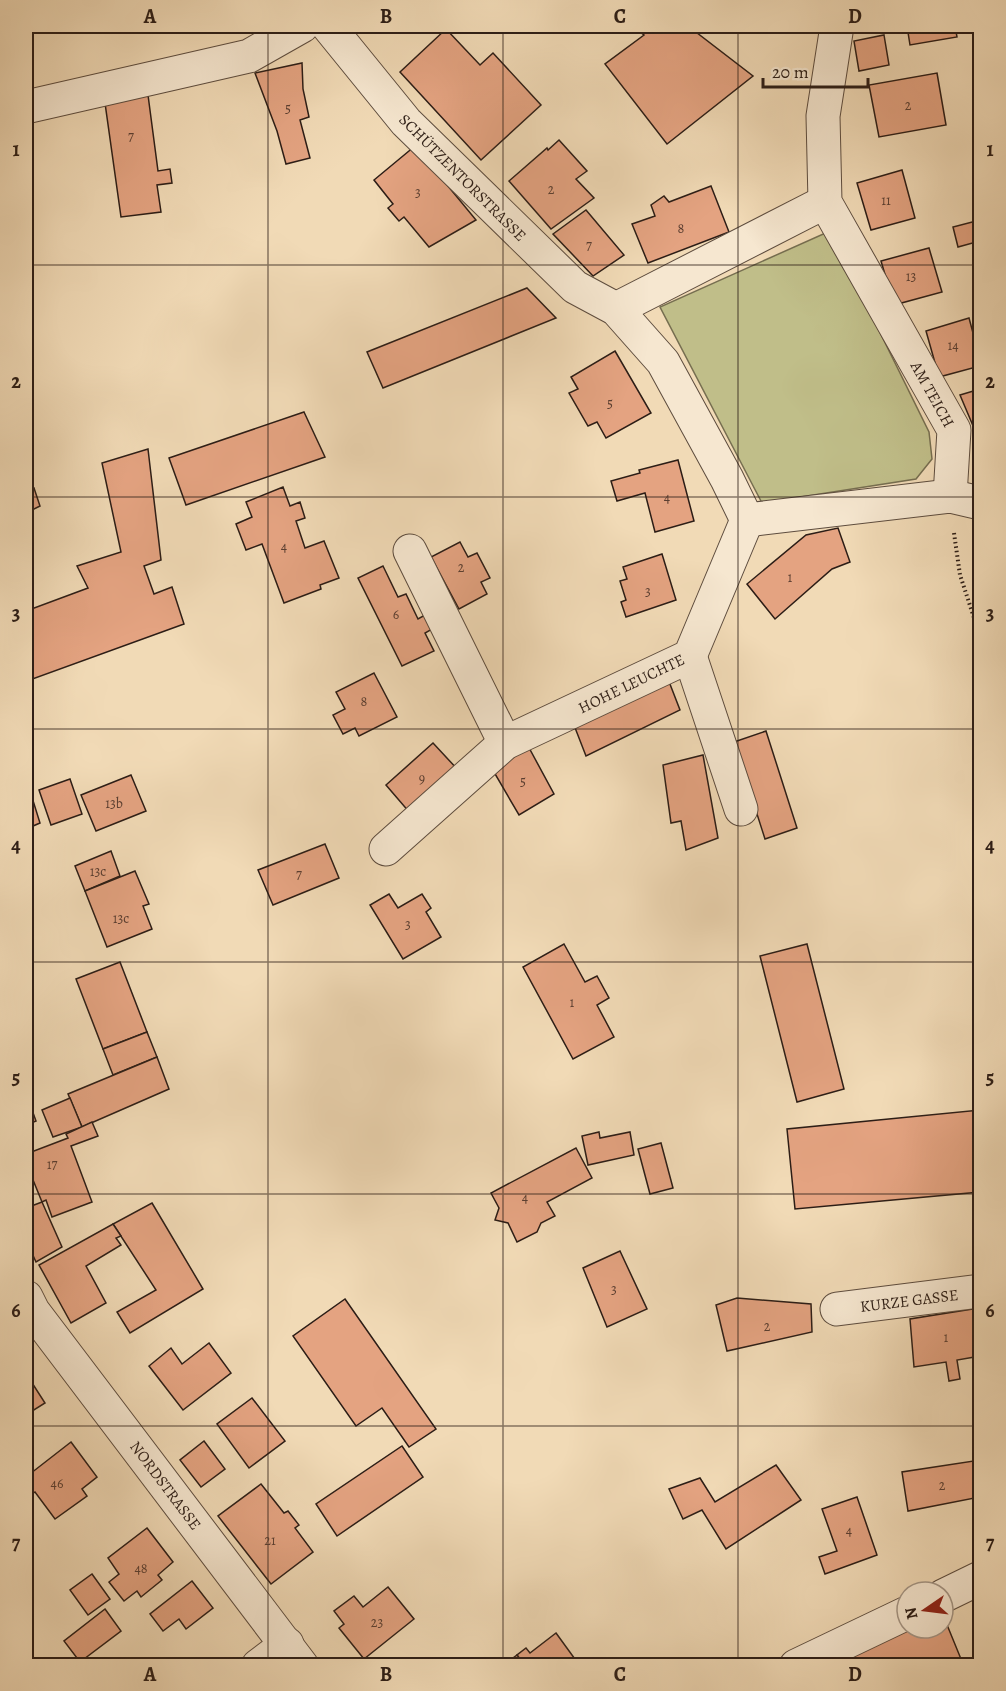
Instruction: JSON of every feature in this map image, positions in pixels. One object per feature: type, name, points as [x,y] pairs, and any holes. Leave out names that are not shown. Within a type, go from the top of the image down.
[{"type":"street","points":[[26,107],[249,56],[302,26]]},
{"type":"street","name":"SCHÜTZENTORSTRASSE","points":[[328,26],[406,122],[431,147],[575,287],[616,309]]},
{"type":"street","points":[[837,26],[823,116],[825,202],[616,309],[663,362],[747,520],[965,499]]},
{"type":"street","name":"AM TEICH","points":[[825,202],[954,430],[965,499]]},
{"type":"street","name":"HOHE LEUCHTE","points":[[386,849],[506,743],[690,656],[747,520]]},
{"type":"street","points":[[410,551],[506,743]]},
{"type":"street","points":[[690,656],[741,809]]},
{"type":"street","name":"KURZE GASSE","points":[[837,1309],[981,1291]]},
{"type":"street","name":"NORDSTRASSE","points":[[26,1297],[33,1311],[294,1655],[258,1665]]},
{"type":"street","points":[[955,1590],[981,1578]]},
{"type":"street","points":[[796,1665],[895,1619]]},
{"type":"path","points":[[965,499],[960,575],[981,636]]},
{"type":"shaded area","points":[[830,231],[929,432],[932,459],[916,479],[762,503],[660,307]]},
{"type":"building","points":[[632,26],[688,26],[753,76],[667,144],[605,64],[644,35]]},
{"type":"building","points":[[907,26],[955,26],[957,37],[910,45]]},
{"type":"building","points":[[446,29],[480,65],[493,53],[541,105],[481,160],[400,72]]},
{"type":"building","points":[[884,35],[889,65],[859,71],[854,41]]},
{"type":"building","points":[[302,63],[303,89],[309,117],[300,120],[310,158],[286,164],[277,131],[255,73]]},
{"type":"building","points":[[937,73],[946,125],[879,137],[869,85]]},
{"type":"building","points":[[148,95],[158,171],[170,169],[172,183],[157,185],[161,212],[121,217],[105,103]]},
{"type":"building","points":[[559,140],[587,171],[576,179],[594,198],[551,229],[509,181]]},
{"type":"building","points":[[415,146],[476,220],[429,247],[404,217],[399,221],[388,208],[393,204],[374,180]]},
{"type":"building","points":[[902,170],[915,218],[871,230],[857,183]]},
{"type":"building","points":[[711,186],[729,232],[648,263],[632,224],[655,216],[651,205],[664,196],[669,202]]},
{"type":"building","points":[[586,210],[624,255],[593,276],[553,234]]},
{"type":"building","points":[[980,220],[980,241],[958,247],[953,227]]},
{"type":"building","points":[[929,248],[942,292],[894,305],[881,261]]},
{"type":"building","points":[[527,288],[556,318],[383,388],[367,352]]},
{"type":"building","points":[[969,318],[980,366],[939,377],[926,331]]},
{"type":"building","points":[[615,351],[651,413],[606,438],[597,422],[588,426],[569,393],[578,389],[571,377]]},
{"type":"building","points":[[980,389],[980,439],[979,440],[960,395]]},
{"type":"building","points":[[304,412],[325,457],[186,505],[169,458]]},
{"type":"building","points":[[148,449],[161,560],[144,566],[154,594],[172,587],[184,624],[27,681],[26,611],[88,588],[77,566],[121,552],[102,463]]},
{"type":"building","points":[[678,460],[694,521],[655,532],[645,493],[617,501],[611,481],[640,473],[639,470]]},
{"type":"building","points":[[283,487],[290,506],[300,502],[305,518],[296,521],[305,548],[324,541],[339,578],[320,585],[321,589],[284,603],[262,544],[246,550],[236,524],[252,517],[246,502]]},
{"type":"building","points":[[34,488],[40,506],[26,513],[26,491]]},
{"type":"building","points":[[838,528],[850,562],[832,569],[775,619],[747,584],[806,535]]},
{"type":"building","points":[[460,542],[468,557],[477,553],[490,578],[481,582],[487,594],[459,609],[431,557]]},
{"type":"building","points":[[662,554],[676,600],[626,617],[621,602],[626,600],[620,581],[627,579],[623,567]]},
{"type":"building","points":[[383,566],[398,597],[406,594],[418,619],[434,610],[441,624],[425,633],[434,651],[402,666],[358,578]]},
{"type":"building","points":[[374,673],[397,717],[359,736],[355,728],[343,734],[333,715],[345,709],[336,692]]},
{"type":"building","points":[[668,679],[680,710],[586,756],[572,720]]},
{"type":"building","points":[[766,731],[797,828],[765,839],[734,742]]},
{"type":"building","points":[[433,743],[459,771],[410,813],[386,785]]},
{"type":"building","points":[[527,744],[554,794],[519,815],[491,767]]},
{"type":"building","points":[[703,755],[718,838],[686,850],[681,821],[671,823],[663,765]]},
{"type":"building","points":[[131,775],[146,811],[96,831],[81,795]]},
{"type":"building","points":[[26,778],[40,823],[26,829]]},
{"type":"building","points":[[70,779],[82,814],[51,825],[39,790]]},
{"type":"building","points":[[325,844],[339,878],[273,905],[258,870]]},
{"type":"building","points":[[111,851],[120,876],[85,891],[75,866]]},
{"type":"building","points":[[135,871],[149,904],[143,906],[152,929],[107,947],[85,891]]},
{"type":"building","points":[[389,894],[398,908],[422,894],[431,908],[426,912],[441,937],[403,959],[370,905]]},
{"type":"building","points":[[564,944],[585,982],[597,976],[609,998],[597,1005],[614,1037],[573,1059],[523,967]]},
{"type":"building","points":[[807,944],[844,1089],[797,1102],[760,956]]},
{"type":"building","points":[[26,957],[33,976],[26,979]]},
{"type":"building","points":[[120,962],[147,1032],[103,1049],[76,979]]},
{"type":"building","points":[[147,1032],[157,1057],[113,1075],[103,1049]]},
{"type":"building","points":[[157,1057],[169,1089],[82,1127],[68,1094]]},
{"type":"building","points":[[26,1093],[36,1121],[26,1125]]},
{"type":"building","points":[[70,1098],[82,1127],[53,1137],[42,1110]]},
{"type":"building","points":[[980,1110],[980,1192],[795,1209],[787,1129]]},
{"type":"building","points":[[92,1122],[98,1136],[71,1146],[92,1202],[52,1217],[46,1200],[42,1202],[31,1175],[26,1177],[26,1154],[68,1138],[66,1134]]},
{"type":"building","points":[[599,1132],[600,1138],[630,1132],[634,1155],[588,1165],[582,1136]]},
{"type":"building","points":[[661,1143],[673,1188],[650,1194],[638,1149]]},
{"type":"building","points":[[576,1148],[592,1178],[547,1202],[555,1216],[541,1223],[537,1232],[517,1242],[508,1223],[495,1220],[499,1208],[491,1193]]},
{"type":"building","points":[[42,1202],[62,1247],[36,1262],[26,1240],[26,1208]]},
{"type":"building","points":[[152,1203],[203,1289],[130,1333],[117,1312],[156,1290],[113,1224]]},
{"type":"building","points":[[113,1224],[121,1236],[116,1238],[121,1245],[86,1266],[106,1303],[71,1323],[39,1265]]},
{"type":"building","points":[[620,1251],[647,1309],[607,1327],[583,1268]]},
{"type":"building","points":[[737,1298],[811,1304],[812,1332],[727,1351],[716,1305]]},
{"type":"building","points":[[345,1299],[436,1429],[409,1447],[382,1408],[356,1426],[293,1336]]},
{"type":"building","points":[[979,1308],[980,1356],[957,1360],[960,1379],[949,1381],[946,1362],[914,1367],[910,1319]]},
{"type":"building","points":[[209,1343],[231,1373],[183,1410],[149,1366],[171,1348],[182,1364]]},
{"type":"building","points":[[26,1376],[45,1403],[26,1415]]},
{"type":"building","points":[[252,1398],[285,1441],[249,1468],[217,1424]]},
{"type":"building","points":[[204,1441],[225,1469],[201,1487],[180,1460]]},
{"type":"building","points":[[71,1442],[97,1477],[82,1489],[87,1496],[55,1519],[35,1492],[26,1498],[26,1477]]},
{"type":"building","points":[[402,1446],[423,1477],[337,1536],[316,1504]]},
{"type":"building","points":[[980,1460],[980,1497],[908,1511],[902,1472]]},
{"type":"building","points":[[776,1465],[801,1500],[726,1549],[702,1510],[683,1519],[669,1489],[700,1478],[715,1502]]},
{"type":"building","points":[[261,1484],[284,1513],[288,1511],[299,1525],[295,1528],[313,1552],[271,1584],[218,1516]]},
{"type":"building","points":[[857,1497],[877,1555],[825,1574],[819,1557],[837,1551],[822,1509]]},
{"type":"building","points":[[147,1528],[173,1562],[158,1575],[162,1580],[141,1597],[137,1591],[124,1601],[109,1582],[119,1574],[108,1558]]},
{"type":"building","points":[[92,1574],[110,1599],[88,1615],[70,1590]]},
{"type":"building","points":[[192,1581],[213,1608],[186,1629],[179,1619],[163,1631],[150,1614]]},
{"type":"building","points":[[388,1587],[414,1619],[364,1659],[339,1628],[344,1624],[334,1611],[354,1596],[363,1607]]},
{"type":"building","points":[[105,1609],[121,1631],[80,1662],[64,1641]]},
{"type":"building","points":[[556,1633],[580,1666],[525,1666],[517,1655],[526,1648],[530,1653]]},
{"type":"building","points":[[895,1635],[895,1640],[953,1640],[961,1659],[954,1662],[953,1666],[856,1666],[851,1655]]},
{"type":"building","points":[[517,1655],[525,1666],[512,1666],[509,1661]]}]
